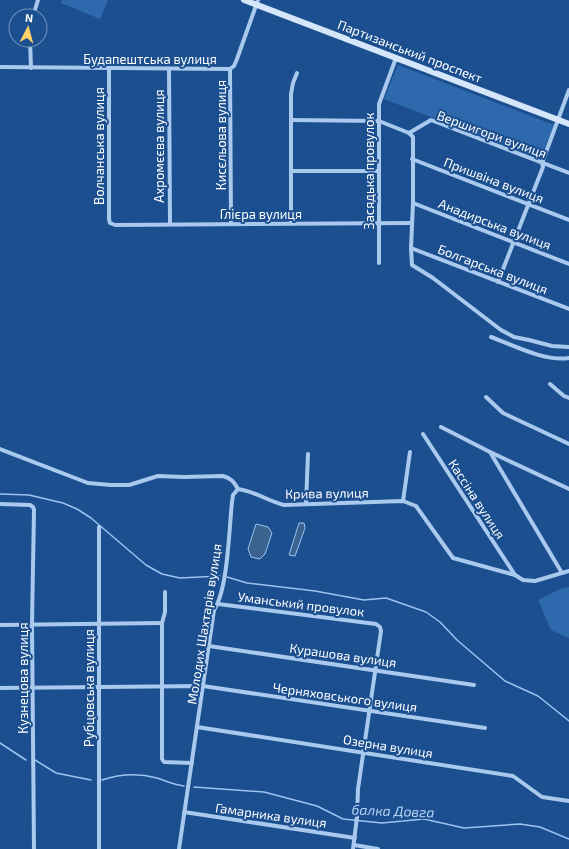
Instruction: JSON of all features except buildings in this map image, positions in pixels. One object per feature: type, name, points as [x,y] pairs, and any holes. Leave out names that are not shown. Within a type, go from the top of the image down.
[{"type":"street","name":"Партизанський проспект","points":[[244,0],[257,2],[396,58],[569,124]]},
{"type":"street","name":"Будапештська вулиця","points":[[0,67],[230,69],[234,66],[237,59],[257,2]]},
{"type":"street","points":[[30,48],[30,68]]},
{"type":"street","name":"Засядька провулок","points":[[379,263],[379,104],[396,58]]},
{"type":"street","name":"Волчанська вулиця","points":[[109,68],[110,224]]},
{"type":"street","name":"Ахромєєва вулиця","points":[[169,69],[170,224]]},
{"type":"street","name":"Кисєльова вулиця","points":[[230,69],[231,224]]},
{"type":"street","points":[[291,223],[291,94],[297,73]]},
{"type":"street","points":[[498,282],[543,167],[542,163],[569,90]]},
{"type":"street","points":[[291,120],[379,121],[408,133],[413,137],[411,262],[414,268],[433,278],[501,330],[514,337],[552,346],[569,347]]},
{"type":"street","name":"Вершигори вулиця","points":[[408,133],[431,120],[569,173]]},
{"type":"street","name":"Пришвіна вулиця","points":[[412,159],[569,220]]},
{"type":"street","points":[[291,171],[379,171]]},
{"type":"street","name":"Анадирська вулиця","points":[[413,203],[569,264]]},
{"type":"street","name":"Глієра вулиця","points":[[110,224],[411,223]]},
{"type":"street","name":"Болгарська вулиця","points":[[411,248],[569,309]]},
{"type":"street","points":[[491,337],[545,357],[563,359],[569,358]]},
{"type":"street","points":[[550,384],[564,396],[569,398]]},
{"type":"street","points":[[486,397],[503,413],[569,444]]},
{"type":"street","points":[[441,427],[569,489]]},
{"type":"street","name":"Кассіна вулиця","points":[[423,434],[515,576]]},
{"type":"street","name":"Крива вулиця","points":[[0,449],[93,484],[129,485],[158,476],[223,476],[228,477],[233,481],[238,489],[246,490],[284,505],[403,501]]},
{"type":"street","points":[[410,452],[403,501],[416,506],[453,558],[515,576],[523,580],[534,581],[569,571]]},
{"type":"street","points":[[490,452],[562,573]]},
{"type":"street","points":[[306,504],[308,454]]},
{"type":"street","name":"Молодих Шахтарів вулиця","points":[[179,849],[214,610],[218,604],[225,572],[233,495],[238,489]]},
{"type":"street","name":"Кузнецова вулиця","points":[[0,504],[30,505],[33,507],[32,688],[34,849]]},
{"type":"street","name":"Рубцовська вулиця","points":[[99,527],[99,849]]},
{"type":"street","points":[[165,592],[165,612],[162,623],[163,760],[164,762],[192,763]]},
{"type":"street","name":"Уманський провулок","points":[[218,604],[376,624],[380,626],[381,631],[375,670]]},
{"type":"street","points":[[0,625],[162,623]]},
{"type":"street","name":"Курашова вулиця","points":[[209,646],[474,685]]},
{"type":"street","points":[[375,670],[358,789],[357,817],[353,847],[378,849]]},
{"type":"street","name":"Черняховського вулиця","points":[[0,688],[203,686],[485,728]]},
{"type":"street","name":"Озерна вулиця","points":[[197,727],[513,776],[542,797],[569,801]]},
{"type":"street","name":"Гамарника вулиця","points":[[184,812],[355,838]]},
{"type":"shaded area","points":[[62,0],[108,0],[100,19],[61,3]]},
{"type":"shaded area","points":[[398,65],[554,125],[540,159],[384,99]]},
{"type":"shaded area","points":[[299,523],[304,523],[305,528],[295,556],[289,555]]},
{"type":"shaded area","points":[[256,524],[268,527],[272,533],[265,554],[260,559],[251,557],[248,549]]},
{"type":"shaded area","points":[[569,587],[569,638],[551,630],[538,600],[562,588]]},
{"type":"waterway","points":[[0,494],[29,495],[63,503],[77,509],[91,518],[146,565],[162,574],[180,578],[220,576]]},
{"type":"waterway","points":[[227,577],[247,583],[315,591],[364,600],[386,598],[426,612],[440,622],[457,640],[505,681],[538,696],[569,721]]},
{"type":"waterway","points":[[0,743],[26,760]]},
{"type":"waterway","name":"балка Довга","points":[[35,760],[56,773],[91,780]]},
{"type":"waterway","name":"балка Довга","points":[[102,780],[122,775],[143,775],[184,786]]},
{"type":"waterway","name":"балка Довга","points":[[194,787],[264,792],[317,806],[343,819],[382,823],[424,819],[464,828],[520,824],[540,827],[569,839]]}]
